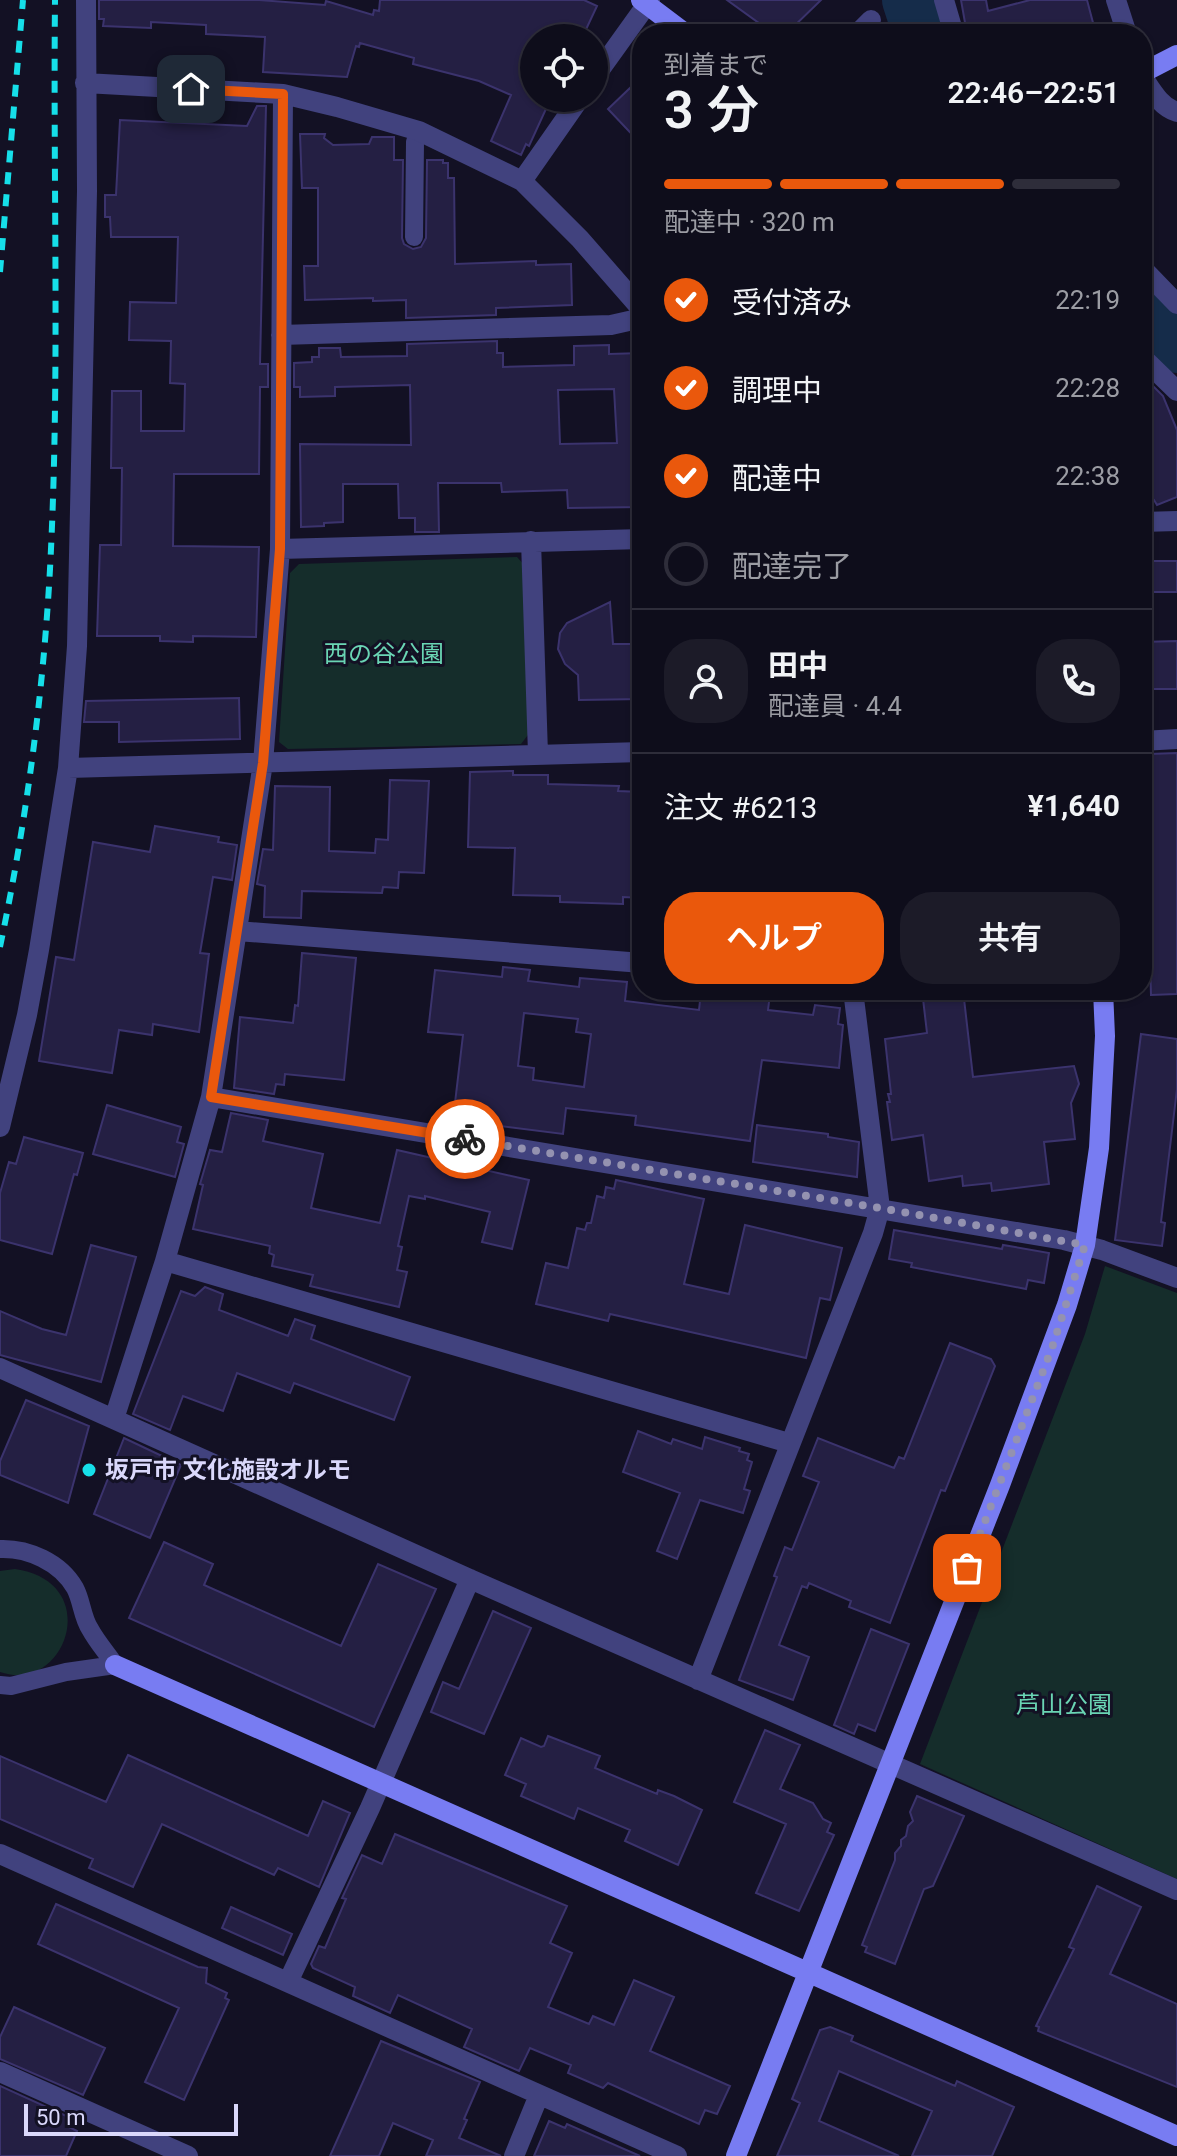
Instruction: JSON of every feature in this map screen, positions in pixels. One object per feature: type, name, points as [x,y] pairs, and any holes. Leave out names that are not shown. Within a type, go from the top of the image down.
[{"type":"street","points":[[0,1127],[27,1015],[68,768],[81,546],[82,336],[87,191],[86,0]]},
{"type":"street","points":[[944,0],[951,24]]},
{"type":"street","points":[[1116,0],[1124,24]]},
{"type":"street","points":[[608,57],[646,1],[674,24]]},
{"type":"street","points":[[1152,69],[1177,55]]},
{"type":"street","points":[[85,83],[283,94],[419,131],[522,181],[580,239],[632,299]]},
{"type":"street","points":[[1152,90],[1170,110],[1177,112]]},
{"type":"street","points":[[114,1419],[165,1261],[211,1097],[263,763],[280,549],[283,94]]},
{"type":"street","points":[[522,181],[570,112]]},
{"type":"street","points":[[1152,278],[1177,304]]},
{"type":"street","points":[[281,335],[611,325],[632,320]]},
{"type":"street","points":[[1152,367],[1177,391]]},
{"type":"street","points":[[1152,522],[1177,521]]},
{"type":"street","points":[[280,549],[632,539]]},
{"type":"street","points":[[531,541],[538,754]]},
{"type":"street","points":[[1152,740],[1177,739]]},
{"type":"street","points":[[68,768],[632,752]]},
{"type":"street","points":[[237,931],[632,962]]},
{"type":"street","points":[[698,1680],[873,1233],[880,1208],[854,1000]]},
{"type":"street","points":[[736,2156],[1052,1348],[1085,1245],[1101,1121],[1103,1000]]},
{"type":"street","points":[[211,1097],[1085,1245],[1177,1278]]},
{"type":"street","points":[[165,1261],[789,1443]]},
{"type":"street","points":[[0,1368],[1177,1890]]},
{"type":"street","points":[[288,1982],[381,1783],[470,1579]]},
{"type":"street","points":[[115,1665],[1177,2136]]},
{"type":"street","points":[[0,1854],[677,2156]]},
{"type":"street","points":[[0,2072],[188,2156]]},
{"type":"street","points":[[514,2156],[539,2095]]},
{"type":"lane","points":[[414,237],[415,142],[419,131]]},
{"type":"lane","points":[[0,1549],[16,1548],[39,1556],[74,1586],[88,1627],[115,1665],[66,1672],[20,1685],[0,1685]]},
{"type":"green space","name":"西の谷公園","points":[[517,557],[527,568],[531,731],[521,744],[288,749],[279,742],[290,573],[299,564]]},
{"type":"green space","name":"芦山公園","points":[[1105,1266],[1177,1293],[1177,1879],[920,1764],[1085,1334]]},
{"type":"green space","points":[[15,1569],[43,1578],[60,1594],[67,1613],[66,1634],[57,1653],[43,1667],[23,1675],[0,1672],[0,1571]]},
{"type":"building","points":[[99,0],[259,0],[325,5],[326,1],[373,15],[374,10],[379,11],[380,0],[584,0],[597,6],[589,24],[520,24],[520,112],[545,112],[529,146],[526,144],[521,155],[491,141],[511,95],[479,81],[413,64],[414,58],[360,43],[359,47],[356,46],[347,77],[263,72],[265,37],[206,34],[206,25],[151,22],[151,28],[103,26],[104,19],[99,19]]},
{"type":"building","points":[[727,0],[821,0],[796,24],[760,24]]},
{"type":"building","points":[[961,0],[986,0],[988,11],[1030,0],[1087,0],[1093,24],[965,24]]},
{"type":"building","points":[[630,88],[632,90],[632,134],[608,109]]},
{"type":"building","points":[[257,106],[266,106],[260,364],[268,364],[268,387],[260,387],[259,474],[174,474],[173,546],[259,547],[256,637],[193,636],[193,642],[160,641],[160,636],[97,636],[100,545],[121,545],[122,468],[111,468],[112,391],[141,391],[141,431],[184,431],[185,384],[170,383],[171,341],[129,340],[130,302],[176,303],[178,237],[111,237],[110,217],[105,217],[105,195],[116,195],[120,120],[247,126]]},
{"type":"building","points":[[300,134],[325,134],[324,138],[333,145],[369,144],[372,137],[394,137],[394,160],[403,160],[402,238],[404,244],[413,249],[421,247],[426,238],[427,160],[448,163],[448,178],[454,178],[455,264],[536,261],[536,265],[571,264],[572,305],[496,308],[496,315],[406,318],[406,300],[305,300],[304,266],[318,266],[318,188],[302,188]]},
{"type":"building","points":[[497,341],[497,353],[503,353],[503,367],[574,365],[574,346],[609,345],[609,354],[632,353],[632,507],[568,508],[567,490],[502,492],[501,483],[438,483],[439,532],[415,532],[415,518],[399,518],[398,484],[343,484],[343,522],[301,527],[300,444],[411,445],[410,385],[335,387],[335,396],[300,397],[300,387],[294,387],[294,363],[312,362],[312,357],[319,357],[319,348],[340,348],[341,357],[407,356],[407,344]],"holes":[[[614,389],[617,443],[560,444],[558,390]]]},
{"type":"building","points":[[1152,385],[1163,396],[1177,430],[1177,497],[1157,505],[1154,500]]},
{"type":"building","points":[[1152,561],[1177,561],[1177,592],[1152,592]]},
{"type":"building","points":[[610,602],[613,644],[632,644],[632,699],[579,700],[578,675],[565,664],[558,649],[560,633],[567,623]]},
{"type":"building","points":[[1177,641],[1177,689],[1152,689],[1152,642]]},
{"type":"building","points":[[239,698],[240,739],[119,742],[119,722],[84,722],[86,701]]},
{"type":"building","points":[[1177,753],[1177,994],[1152,995],[1152,754]]},
{"type":"building","points":[[513,771],[513,775],[548,775],[548,784],[619,786],[618,791],[632,792],[632,897],[623,897],[623,904],[560,902],[560,896],[513,895],[515,848],[468,847],[470,772]]},
{"type":"building","points":[[390,780],[429,781],[424,873],[399,872],[398,888],[383,887],[382,893],[302,891],[301,918],[264,917],[265,886],[257,884],[263,849],[273,850],[275,786],[330,787],[329,851],[375,853],[376,839],[388,840]]},
{"type":"building","points":[[155,826],[219,837],[218,842],[237,845],[232,880],[213,877],[200,953],[209,954],[199,1032],[153,1024],[152,1035],[119,1030],[112,1073],[39,1061],[56,957],[74,960],[93,842],[150,852]]},
{"type":"building","points":[[302,953],[356,958],[344,1080],[285,1074],[284,1085],[276,1084],[274,1094],[234,1088],[240,1017],[293,1023],[295,1005],[298,1006]]},
{"type":"building","points":[[503,967],[530,970],[528,981],[579,987],[580,978],[627,982],[625,1001],[699,1010],[700,1000],[769,1000],[768,1010],[813,1015],[815,1005],[840,1008],[838,1024],[843,1025],[839,1068],[762,1060],[750,1141],[635,1125],[636,1116],[566,1108],[563,1134],[453,1120],[463,1035],[428,1032],[435,970],[502,977]],"holes":[[[524,1013],[578,1019],[576,1032],[591,1034],[584,1087],[533,1080],[534,1068],[518,1066]]]},
{"type":"building","points":[[923,1000],[964,1000],[973,1077],[1074,1066],[1079,1084],[1071,1103],[1075,1139],[1044,1142],[1049,1184],[992,1191],[991,1183],[963,1186],[962,1176],[929,1181],[923,1135],[892,1140],[885,1039],[927,1033]]},
{"type":"building","points":[[1141,1034],[1177,1039],[1177,1089],[1161,1222],[1165,1223],[1162,1246],[1115,1240]]},
{"type":"building","points":[[107,1105],[181,1127],[177,1142],[184,1144],[175,1177],[93,1154]]},
{"type":"building","points":[[231,1113],[268,1120],[263,1141],[323,1154],[311,1208],[380,1223],[397,1150],[529,1180],[512,1249],[482,1242],[490,1212],[425,1196],[425,1199],[409,1196],[398,1246],[402,1247],[397,1270],[407,1272],[399,1307],[310,1286],[313,1275],[272,1266],[274,1255],[269,1253],[270,1246],[193,1229],[203,1185],[200,1184],[210,1150],[222,1152]]},
{"type":"building","points":[[757,1125],[828,1134],[828,1137],[859,1142],[857,1177],[753,1162]]},
{"type":"building","points":[[24,1137],[83,1153],[77,1175],[74,1174],[52,1254],[0,1240],[0,1193],[9,1162],[16,1164]]},
{"type":"building","points":[[616,1180],[704,1199],[684,1284],[729,1294],[745,1225],[842,1248],[830,1300],[820,1298],[806,1358],[610,1314],[608,1321],[536,1304],[546,1263],[568,1268],[577,1228],[585,1230],[587,1223],[591,1223],[597,1196],[604,1198],[606,1187],[614,1189]]},
{"type":"building","points":[[894,1230],[1002,1249],[1003,1245],[1049,1253],[1044,1283],[1028,1280],[1026,1289],[911,1267],[912,1263],[889,1259]]},
{"type":"building","points":[[91,1245],[136,1257],[101,1382],[0,1355],[0,1311],[42,1329],[66,1335]]},
{"type":"building","points":[[205,1287],[223,1294],[219,1310],[288,1336],[295,1319],[315,1326],[311,1339],[410,1377],[394,1420],[294,1383],[290,1393],[237,1373],[223,1411],[183,1396],[170,1430],[133,1414],[181,1291],[195,1296]]},
{"type":"building","points":[[950,1343],[991,1359],[995,1366],[945,1491],[941,1490],[890,1623],[849,1607],[851,1601],[809,1583],[807,1588],[802,1586],[779,1645],[809,1657],[793,1700],[739,1680],[785,1547],[792,1550],[819,1482],[803,1476],[818,1438],[894,1468],[899,1457],[904,1459]]},
{"type":"building","points":[[26,1400],[89,1426],[68,1503],[0,1475],[0,1461]]},
{"type":"building","points":[[638,1431],[671,1444],[673,1439],[702,1449],[705,1437],[740,1448],[739,1451],[749,1454],[747,1460],[752,1462],[744,1489],[750,1491],[743,1513],[700,1500],[677,1559],[657,1551],[680,1493],[623,1472]]},
{"type":"building","points":[[124,1438],[181,1465],[150,1538],[94,1514]]},
{"type":"building","points":[[164,1542],[213,1564],[204,1585],[341,1646],[378,1564],[436,1589],[374,1727],[129,1618]]},
{"type":"building","points":[[493,1611],[531,1628],[484,1734],[431,1712],[443,1682],[459,1689]]},
{"type":"building","points":[[871,1629],[909,1644],[875,1731],[858,1724],[854,1734],[834,1725]]},
{"type":"building","points":[[765,1730],[800,1745],[780,1789],[813,1803],[823,1819],[831,1823],[827,1832],[834,1835],[799,1911],[756,1893],[786,1824],[734,1802]]},
{"type":"building","points":[[548,1736],[600,1756],[595,1768],[657,1794],[658,1790],[674,1796],[702,1810],[678,1865],[625,1841],[630,1830],[578,1808],[574,1819],[521,1796],[526,1784],[505,1775],[521,1738],[541,1747]]},
{"type":"building","points":[[128,1755],[308,1836],[323,1801],[350,1813],[319,1887],[278,1868],[274,1875],[162,1824],[133,1887],[89,1868],[93,1859],[0,1819],[0,1756],[106,1802]]},
{"type":"building","points":[[917,1796],[964,1816],[933,1886],[924,1889],[895,1964],[865,1952],[867,1947],[862,1945],[895,1853],[913,1821],[910,1812]]},
{"type":"building","points":[[395,1834],[567,1906],[550,1943],[572,1953],[548,2007],[589,2024],[593,2016],[614,2025],[634,1980],[674,1997],[650,2051],[730,2086],[717,2114],[705,2110],[699,2124],[608,2083],[603,2088],[568,2073],[571,2065],[530,2048],[519,2071],[464,2047],[472,2029],[398,1995],[390,2013],[353,1996],[355,1987],[313,1968],[311,1964],[319,1946],[325,1948],[346,1899],[342,1898],[362,1855],[382,1864]]},
{"type":"building","points":[[1097,1886],[1141,1907],[1110,1974],[1177,2004],[1177,2087],[1038,2031],[1039,2027],[1036,2026],[1074,1949],[1069,1947]]},
{"type":"building","points":[[56,1904],[198,1967],[207,1968],[206,1983],[227,1993],[225,1998],[229,2000],[184,2100],[145,2082],[179,2008],[38,1944]]},
{"type":"building","points":[[231,1907],[292,1934],[283,1955],[222,1928]]},
{"type":"building","points":[[14,2007],[105,2048],[83,2095],[0,2059],[0,2037]]},
{"type":"building","points":[[830,2027],[853,2036],[851,2041],[955,2086],[957,2081],[1014,2107],[992,2156],[912,2156],[932,2111],[839,2071],[819,2121],[899,2156],[777,2156],[800,2103],[792,2099],[820,2030]]},
{"type":"building","points":[[381,2041],[480,2082],[459,2138],[501,2156],[426,2156],[433,2140],[393,2123],[379,2156],[330,2156]]},
{"type":"building","points":[[0,2086],[73,2119],[69,2127],[77,2131],[66,2156],[0,2156]]},
{"type":"building","points":[[549,2121],[565,2128],[567,2124],[640,2156],[534,2156]]},
{"type":"waterway","points":[[908,0],[916,24]]},
{"type":"waterway","points":[[1152,322],[1177,347]]},
{"type":"railway","points":[[0,272],[23,0]]},
{"type":"railway","points":[[0,947],[32,759],[50,569],[55,356],[55,0]]},
{"type":"way so far","points":[[465,1139],[1085,1245],[1052,1348],[967,1568]]},
{"type":"place","name":"坂戸市 文化施設オルモ","points":[[89,1470]]},
{"type":"route","points":[[191,89],[283,94],[280,549],[263,763],[211,1097],[465,1139]]}]
